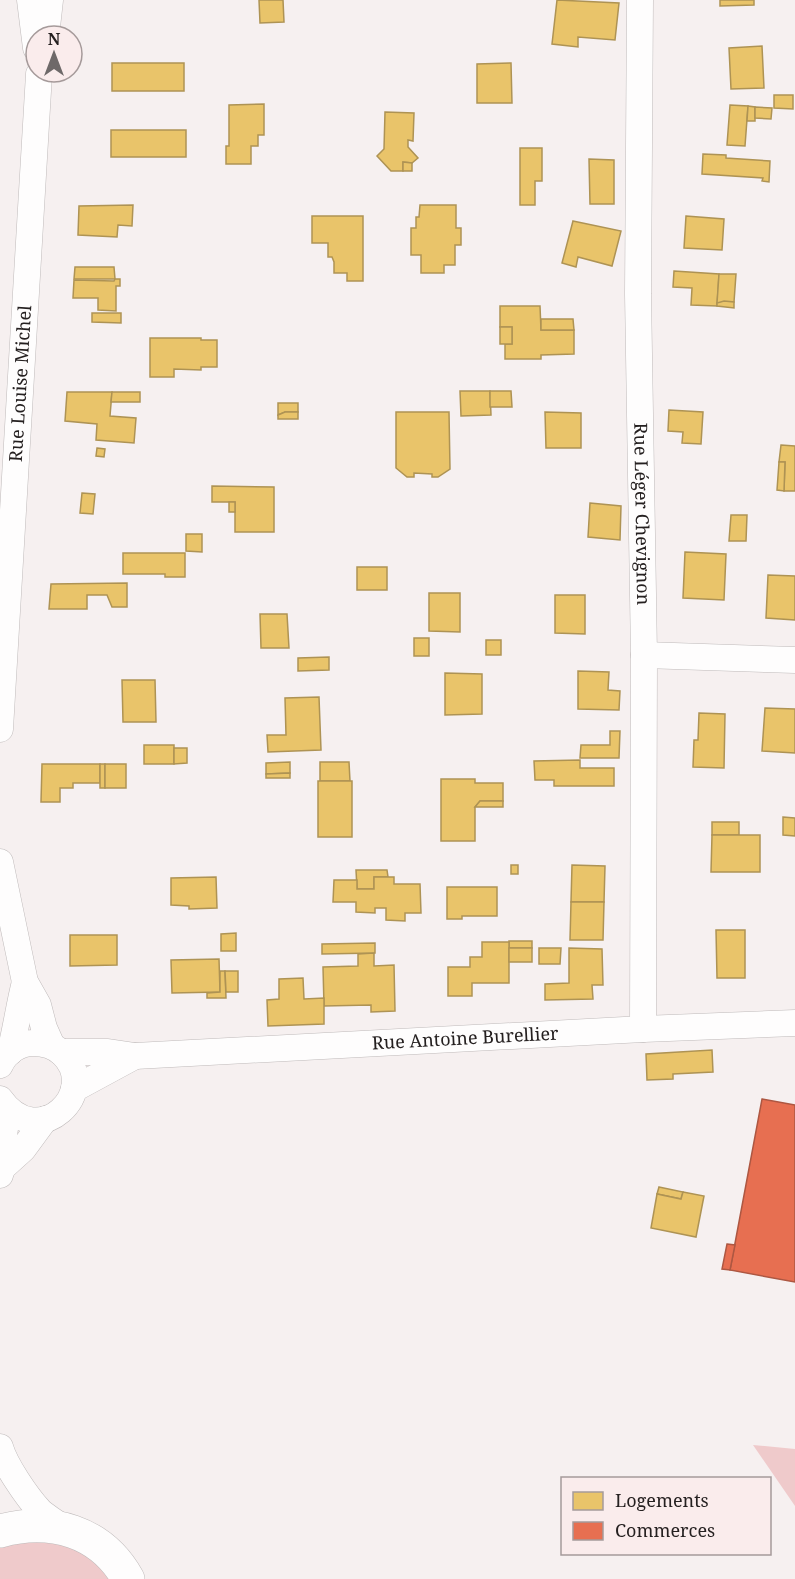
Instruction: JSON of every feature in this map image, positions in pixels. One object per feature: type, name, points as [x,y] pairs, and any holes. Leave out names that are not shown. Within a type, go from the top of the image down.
[{"type":"main road","points":[[0,1531],[18,1526],[41,1525],[63,1528],[85,1537],[105,1550],[122,1567],[128,1579]]},
{"type":"street","points":[[30,0],[33,24]]},
{"type":"street","points":[[47,24],[50,0]]},
{"type":"street","name":"Rue Léger Chevignon","points":[[640,0],[638,294],[644,655],[643,1029]]},
{"type":"street","name":"Rue Louise Michel","points":[[0,729],[9,437],[39,84]]},
{"type":"street","points":[[644,655],[795,660]]},
{"type":"street","points":[[0,862],[25,982],[38,1005],[44,1028],[57,1049],[67,1058],[74,1073],[74,1089],[71,1097],[61,1111],[45,1119],[22,1119],[4,1104]]},
{"type":"street","points":[[4,1056],[16,1030],[25,982]]},
{"type":"street","name":"Rue Antoine Burellier","points":[[4,1056],[20,1046],[31,1043],[57,1049],[135,1056],[795,1023]]},
{"type":"street","name":"Rue Antoine Burellier","points":[[74,1089],[135,1056]]},
{"type":"street","points":[[1,1172],[4,1104]]},
{"type":"street","points":[[1,1172],[23,1149],[45,1119]]},
{"type":"street","points":[[1,1459],[39,1510],[63,1528]]},
{"type":"shaded area","points":[[753,1445],[795,1449],[795,1506]]},
{"type":"shaded area","points":[[6,1541],[67,1543],[93,1558],[112,1579],[0,1579],[0,1544]]},
{"type":"building: Logements","points":[[259,0],[283,0],[284,22],[260,23]]},
{"type":"building: Logements","points":[[557,0],[619,3],[615,40],[578,37],[578,47],[552,44]]},
{"type":"building: Logements","points":[[720,0],[754,0],[754,5],[720,6]]},
{"type":"building: Logements","points":[[762,46],[764,88],[731,89],[729,48]]},
{"type":"building: Logements","points":[[112,63],[184,63],[184,91],[112,91]]},
{"type":"building: Logements","points":[[511,63],[512,103],[477,103],[477,64]]},
{"type":"building: Logements","points":[[774,95],[793,95],[793,109],[774,108]]},
{"type":"building: Logements","points":[[264,104],[264,135],[258,135],[258,146],[251,146],[251,164],[226,164],[226,146],[229,146],[229,105]]},
{"type":"building: Logements","points":[[730,105],[748,106],[745,146],[727,145]]},
{"type":"building: Logements","points":[[748,106],[755,107],[755,121],[747,121]]},
{"type":"building: Logements","points":[[755,107],[772,108],[771,119],[755,118]]},
{"type":"building: Logements","points":[[385,112],[414,113],[413,141],[408,140],[408,147],[418,158],[412,163],[403,162],[403,171],[391,171],[377,156],[384,149]]},
{"type":"building: Logements","points":[[111,130],[186,130],[186,157],[111,157]]},
{"type":"building: Logements","points":[[520,148],[542,148],[542,181],[535,181],[535,205],[520,205]]},
{"type":"building: Logements","points":[[703,154],[770,161],[769,182],[762,181],[763,178],[702,174]]},
{"type":"building: Logements","points":[[589,159],[614,160],[614,204],[590,204]]},
{"type":"building: Logements","points":[[403,162],[412,163],[412,171],[403,171]]},
{"type":"building: Logements","points":[[133,205],[132,226],[118,225],[117,237],[78,235],[79,206]]},
{"type":"building: Logements","points":[[420,205],[456,205],[456,228],[461,228],[461,245],[455,245],[455,265],[444,265],[444,273],[421,273],[421,255],[411,255],[411,228],[416,228],[416,217],[419,217]]},
{"type":"building: Logements","points":[[312,216],[363,216],[363,281],[347,281],[347,273],[334,273],[334,262],[332,257],[328,257],[328,243],[312,243]]},
{"type":"building: Logements","points":[[686,216],[724,219],[722,250],[684,248]]},
{"type":"building: Logements","points":[[573,221],[621,231],[612,266],[578,257],[576,267],[562,263]]},
{"type":"building: Logements","points":[[75,267],[114,267],[115,279],[74,279]]},
{"type":"building: Logements","points":[[674,271],[719,274],[717,306],[691,305],[692,288],[673,287]]},
{"type":"building: Logements","points":[[719,274],[736,274],[734,302],[717,303]]},
{"type":"building: Logements","points":[[120,279],[120,286],[116,286],[116,311],[98,310],[98,298],[73,298],[74,280],[114,281]]},
{"type":"building: Logements","points":[[734,302],[734,308],[717,306],[717,303]]},
{"type":"building: Logements","points":[[500,306],[540,306],[541,330],[574,330],[574,354],[541,355],[541,359],[505,359],[505,344],[512,344],[512,327],[500,327]]},
{"type":"building: Logements","points":[[92,313],[121,313],[121,323],[92,322]]},
{"type":"building: Logements","points":[[541,319],[573,319],[574,330],[541,330]]},
{"type":"building: Logements","points":[[500,327],[512,327],[512,344],[500,344]]},
{"type":"building: Logements","points":[[150,338],[217,340],[217,367],[201,367],[201,370],[174,369],[174,377],[150,377]]},
{"type":"building: Logements","points":[[460,391],[490,391],[491,415],[461,416]]},
{"type":"building: Logements","points":[[490,391],[511,391],[512,407],[490,407]]},
{"type":"building: Logements","points":[[67,392],[112,392],[110,416],[136,418],[134,443],[96,440],[97,424],[65,421]]},
{"type":"building: Logements","points":[[112,392],[140,392],[140,402],[111,402]]},
{"type":"building: Logements","points":[[278,403],[298,403],[298,412],[285,412],[278,415]]},
{"type":"building: Logements","points":[[669,410],[703,412],[701,444],[682,443],[683,432],[668,431]]},
{"type":"building: Logements","points":[[285,412],[298,412],[298,419],[278,419],[278,415]]},
{"type":"building: Logements","points":[[396,412],[449,412],[450,469],[438,477],[432,477],[432,474],[414,473],[414,477],[407,477],[396,468]]},
{"type":"building: Logements","points":[[545,412],[581,413],[581,448],[546,448]]},
{"type":"building: Logements","points":[[781,445],[795,446],[795,491],[784,491],[785,462],[779,462]]},
{"type":"building: Logements","points":[[97,448],[105,449],[104,457],[96,456]]},
{"type":"building: Logements","points":[[779,462],[785,462],[784,491],[777,490]]},
{"type":"building: Logements","points":[[212,486],[274,487],[274,532],[235,532],[235,502],[212,502]]},
{"type":"building: Logements","points":[[82,493],[95,494],[93,514],[80,513]]},
{"type":"building: Logements","points":[[229,502],[235,502],[235,512],[229,512]]},
{"type":"building: Logements","points":[[590,503],[621,506],[620,540],[588,537]]},
{"type":"building: Logements","points":[[731,515],[747,515],[746,541],[729,541]]},
{"type":"building: Logements","points":[[186,534],[202,534],[202,552],[186,551]]},
{"type":"building: Logements","points":[[685,552],[726,554],[724,600],[683,598]]},
{"type":"building: Logements","points":[[123,553],[185,553],[185,577],[165,577],[165,574],[123,574]]},
{"type":"building: Logements","points":[[357,567],[387,567],[387,590],[357,590]]},
{"type":"building: Logements","points":[[768,575],[795,576],[795,620],[766,618]]},
{"type":"building: Logements","points":[[127,583],[127,607],[112,607],[107,595],[87,595],[87,609],[49,609],[51,584]]},
{"type":"building: Logements","points":[[429,593],[460,593],[460,632],[429,631]]},
{"type":"building: Logements","points":[[555,595],[585,595],[585,634],[555,633]]},
{"type":"building: Logements","points":[[260,614],[287,614],[289,648],[261,648]]},
{"type":"building: Logements","points":[[414,638],[429,638],[429,656],[414,656]]},
{"type":"building: Logements","points":[[486,640],[501,640],[501,655],[486,655]]},
{"type":"building: Logements","points":[[329,657],[329,670],[298,671],[298,658]]},
{"type":"building: Logements","points":[[578,671],[609,672],[608,690],[620,691],[619,710],[578,709]]},
{"type":"building: Logements","points":[[445,673],[482,674],[482,714],[445,715]]},
{"type":"building: Logements","points":[[122,680],[155,680],[156,722],[123,722]]},
{"type":"building: Logements","points":[[319,697],[321,750],[268,752],[267,735],[286,735],[285,698]]},
{"type":"building: Logements","points":[[765,708],[795,709],[795,753],[762,751]]},
{"type":"building: Logements","points":[[699,713],[725,714],[724,768],[693,767],[694,740],[698,740]]},
{"type":"building: Logements","points":[[610,731],[620,731],[619,758],[580,758],[581,745],[610,745]]},
{"type":"building: Logements","points":[[144,745],[174,745],[174,764],[144,764]]},
{"type":"building: Logements","points":[[174,748],[187,748],[187,763],[174,764]]},
{"type":"building: Logements","points":[[580,760],[580,768],[614,768],[614,786],[554,786],[554,780],[535,780],[534,761]]},
{"type":"building: Logements","points":[[290,762],[290,773],[266,774],[266,763]]},
{"type":"building: Logements","points":[[320,762],[349,762],[350,781],[320,781]]},
{"type":"building: Logements","points":[[42,764],[100,764],[100,783],[73,783],[73,788],[60,788],[60,802],[41,802]]},
{"type":"building: Logements","points":[[100,764],[105,764],[105,788],[100,788]]},
{"type":"building: Logements","points":[[105,764],[126,764],[126,788],[105,788]]},
{"type":"building: Logements","points":[[290,773],[290,778],[266,778],[266,774]]},
{"type":"building: Logements","points":[[441,779],[475,779],[475,783],[503,783],[503,801],[480,801],[475,807],[475,841],[441,841]]},
{"type":"building: Logements","points":[[318,781],[352,781],[352,837],[318,837]]},
{"type":"building: Logements","points":[[480,801],[503,801],[503,807],[475,807]]},
{"type":"building: Logements","points":[[783,817],[795,818],[795,836],[783,835]]},
{"type":"building: Logements","points":[[712,822],[739,822],[739,835],[712,835]]},
{"type":"building: Logements","points":[[712,835],[760,835],[760,872],[711,872]]},
{"type":"building: Logements","points":[[511,865],[518,865],[518,874],[511,874]]},
{"type":"building: Logements","points":[[572,865],[605,866],[604,902],[571,902]]},
{"type":"building: Logements","points":[[356,870],[387,870],[388,877],[374,877],[374,889],[357,889]]},
{"type":"building: Logements","points":[[216,877],[217,908],[189,909],[189,906],[171,905],[171,878]]},
{"type":"building: Logements","points":[[374,877],[394,877],[394,884],[420,884],[421,913],[405,913],[405,921],[386,920],[386,908],[375,908],[375,913],[356,912],[356,902],[333,902],[334,880],[357,880],[357,889],[374,889]]},
{"type":"building: Logements","points":[[447,887],[497,887],[497,916],[462,916],[462,919],[447,919]]},
{"type":"building: Logements","points":[[571,902],[604,902],[603,940],[570,940]]},
{"type":"building: Logements","points":[[716,930],[745,930],[745,978],[717,978]]},
{"type":"building: Logements","points":[[236,933],[236,951],[221,951],[221,934]]},
{"type":"building: Logements","points":[[70,935],[117,935],[117,965],[70,966]]},
{"type":"building: Logements","points":[[509,941],[532,941],[532,948],[509,948]]},
{"type":"building: Logements","points":[[482,942],[509,942],[509,983],[472,983],[472,996],[448,996],[448,967],[470,967],[470,957],[482,957]]},
{"type":"building: Logements","points":[[375,943],[375,953],[322,954],[322,944]]},
{"type":"building: Logements","points":[[509,948],[532,948],[532,962],[509,962]]},
{"type":"building: Logements","points":[[539,948],[561,948],[560,964],[539,964]]},
{"type":"building: Logements","points":[[569,948],[602,949],[603,985],[592,985],[593,999],[545,1000],[545,984],[569,983]]},
{"type":"building: Logements","points":[[374,953],[374,966],[394,965],[395,1011],[371,1012],[371,1005],[324,1006],[323,967],[358,966],[358,954]]},
{"type":"building: Logements","points":[[219,959],[220,992],[172,993],[171,960]]},
{"type":"building: Logements","points":[[220,971],[225,971],[226,998],[207,998],[207,993],[220,992]]},
{"type":"building: Logements","points":[[225,971],[238,971],[238,992],[226,992]]},
{"type":"building: Logements","points":[[303,978],[304,999],[324,998],[324,1024],[268,1026],[267,1000],[279,999],[279,979]]},
{"type":"building: Logements","points":[[712,1050],[713,1072],[673,1074],[673,1079],[647,1080],[646,1054]]},
{"type":"building: Logements","points":[[659,1187],[683,1192],[681,1199],[657,1194]]},
{"type":"building: Logements","points":[[683,1192],[704,1196],[696,1237],[651,1228],[657,1194],[681,1199]]},
{"type":"building: Commerces","points":[[762,1099],[795,1105],[795,1282],[730,1270]]},
{"type":"building: Commerces","points":[[727,1244],[735,1245],[730,1270],[722,1269]]}]
